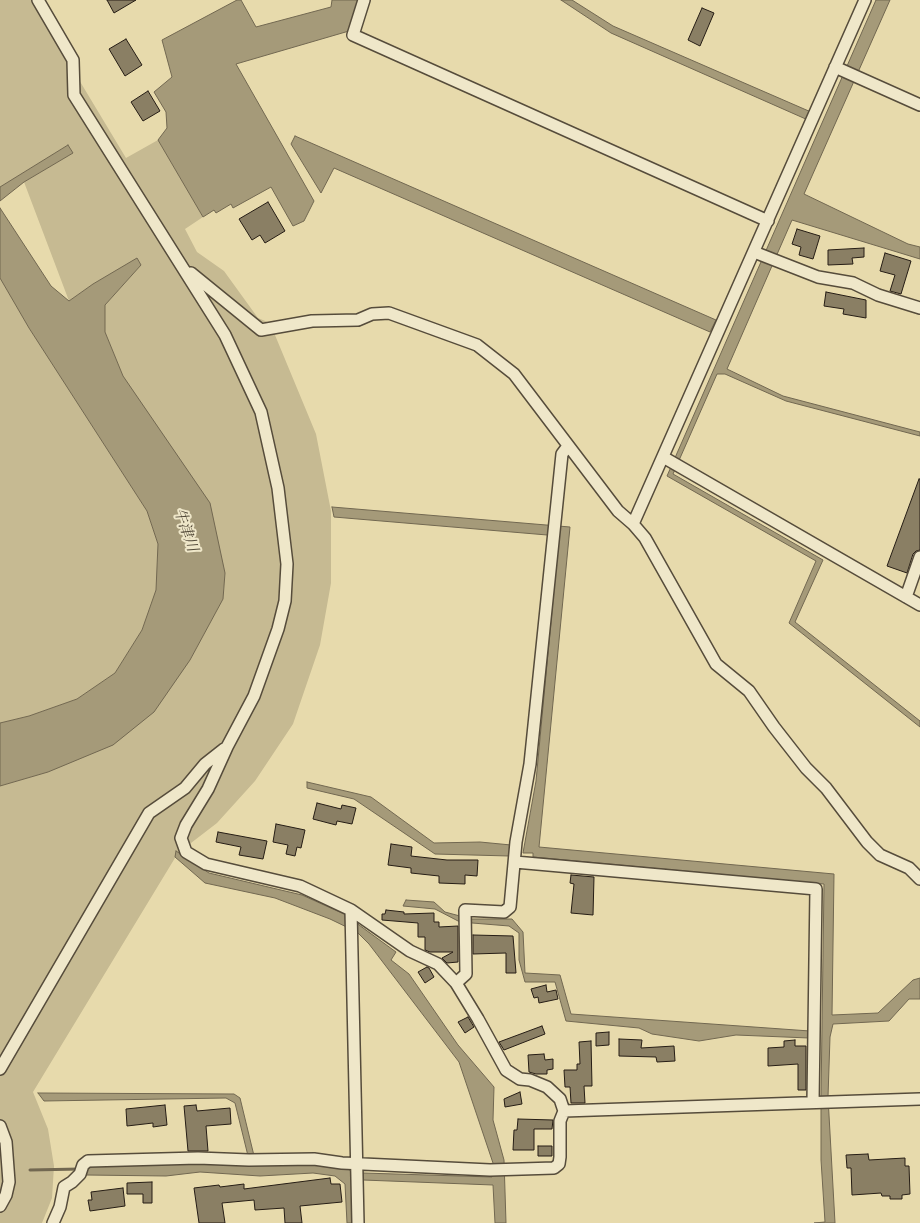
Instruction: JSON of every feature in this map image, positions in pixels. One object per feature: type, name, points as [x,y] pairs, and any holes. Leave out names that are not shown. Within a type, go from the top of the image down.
[{"type":"street","points":[[38,0],[73,60],[74,95],[226,335],[261,412],[278,488],[287,564],[285,601],[278,629],[254,696],[227,747],[208,789],[186,825],[182,838],[186,852],[206,864],[300,886],[351,910],[410,951],[438,964],[456,983],[506,1070],[520,1079],[530,1080],[547,1087],[560,1099],[564,1112],[560,1120],[559,1164],[548,1170],[490,1170],[357,1164],[314,1159],[253,1160],[198,1158],[88,1161],[72,1182],[64,1187],[60,1207],[52,1223]]},
{"type":"street","points":[[364,0],[353,35],[768,220]]},
{"type":"street","points":[[633,524],[671,462],[754,252],[865,0]]},
{"type":"street","points":[[835,67],[920,105]]},
{"type":"street","points":[[754,252],[818,277],[853,282],[878,295],[920,308]]},
{"type":"street","points":[[184,268],[261,330],[312,321],[358,320],[372,314],[390,313],[477,345],[514,374],[618,511],[633,524],[644,538],[716,664],[749,691],[779,734],[806,768],[826,788],[867,842],[880,855],[909,868],[920,879]]},
{"type":"street","points":[[456,983],[466,974],[465,910],[504,912],[510,907],[516,842],[530,764],[562,454],[568,446]]},
{"type":"street","points":[[671,462],[920,605]]},
{"type":"street","points":[[906,597],[920,557]]},
{"type":"street","points":[[0,1069],[149,813],[185,788],[206,764],[227,747]]},
{"type":"street","points":[[514,862],[816,890],[816,1102]]},
{"type":"street","points":[[351,910],[358,1223]]},
{"type":"street","points":[[564,1112],[920,1098]]},
{"type":"street","points":[[0,1126],[6,1142],[9,1182],[0,1206]]},
{"type":"shaded area","points":[[0,0],[31,0],[126,158],[158,140],[203,217],[185,229],[197,252],[224,271],[258,318],[270,323],[316,434],[331,511],[331,583],[320,645],[293,724],[255,781],[217,823],[178,853],[33,1092],[48,1129],[54,1166],[52,1198],[42,1223],[0,1223],[0,786],[48,772],[190,660],[223,599],[225,573],[123,376],[105,332],[105,305],[141,265],[137,259],[93,284],[69,301],[24,182],[73,153],[68,145],[0,187]]},
{"type":"shaded area","points":[[0,278],[29,328],[147,511],[158,544],[157,590],[142,630],[115,673],[77,699],[29,716],[0,723]]},
{"type":"water","points":[[237,0],[241,0],[256,27],[331,7],[332,0],[360,0],[349,31],[236,64],[314,201],[304,221],[293,226],[271,187],[233,208],[231,204],[216,213],[214,210],[203,217],[158,140],[167,128],[166,112],[154,92],[172,77],[162,40]]},
{"type":"water","points":[[561,0],[572,0],[613,26],[811,112],[808,120],[611,33]]},
{"type":"water","points":[[876,0],[890,0],[804,194],[908,244],[920,247],[920,259],[792,220],[727,369],[783,396],[920,432],[920,436],[786,401],[725,374],[717,374],[673,474],[823,560],[795,622],[920,721],[920,727],[789,623],[816,561],[667,476]]},
{"type":"water","points":[[295,136],[716,320],[710,332],[334,168],[321,193],[291,144]]},
{"type":"water","points":[[68,145],[73,153],[24,182],[0,201],[0,187]]},
{"type":"water","name":"牛津川","points":[[0,208],[51,286],[69,301],[93,284],[137,258],[141,265],[105,305],[105,332],[123,376],[210,503],[225,573],[223,599],[190,660],[154,712],[113,745],[48,772],[0,786],[0,723],[29,716],[77,699],[115,673],[142,630],[156,590],[158,544],[147,511],[29,328],[0,278]]},
{"type":"water","points":[[332,507],[570,527],[539,847],[834,874],[832,1015],[878,1013],[913,980],[920,978],[920,999],[909,999],[889,1021],[833,1024],[830,1037],[828,1097],[835,1223],[814,1223],[825,1222],[821,1160],[824,884],[533,857],[533,853],[523,853],[536,781],[559,536],[334,517]]},
{"type":"water","points":[[307,782],[371,797],[434,843],[480,842],[511,845],[509,856],[435,854],[354,799],[307,788]]},
{"type":"water","points":[[176,851],[209,873],[302,895],[344,914],[396,952],[391,960],[409,974],[458,1045],[494,1087],[493,1120],[504,1160],[506,1223],[495,1223],[493,1185],[363,1180],[363,1173],[492,1177],[494,1166],[459,1062],[369,944],[357,932],[330,919],[275,898],[205,883],[175,857]]},
{"type":"water","points":[[406,900],[434,902],[445,912],[471,919],[512,919],[523,932],[525,973],[560,975],[571,1014],[810,1031],[809,1038],[736,1035],[699,1041],[652,1034],[639,1028],[566,1021],[555,982],[525,982],[519,960],[519,933],[509,926],[460,922],[435,909],[403,906]]},
{"type":"water","points":[[38,1093],[234,1094],[240,1098],[256,1164],[315,1164],[348,1168],[352,1173],[352,1223],[347,1223],[345,1184],[335,1176],[313,1173],[260,1176],[200,1172],[166,1176],[86,1175],[85,1170],[90,1165],[250,1164],[235,1103],[226,1098],[44,1101]]},
{"type":"building","points":[[107,0],[136,0],[114,13]]},
{"type":"building","points":[[702,8],[714,13],[700,46],[688,40]]},
{"type":"building","points":[[126,39],[142,65],[125,76],[109,49]]},
{"type":"building","points":[[148,91],[160,111],[143,121],[131,102]]},
{"type":"building","points":[[268,202],[285,231],[265,243],[260,235],[252,240],[239,219]]},
{"type":"building","points":[[797,229],[820,236],[813,259],[799,255],[801,247],[792,244]]},
{"type":"building","points":[[864,248],[864,257],[852,258],[853,264],[828,265],[828,250]]},
{"type":"building","points":[[885,253],[911,261],[901,294],[890,291],[895,275],[880,271]]},
{"type":"building","points":[[826,292],[866,300],[866,318],[843,314],[844,309],[824,306]]},
{"type":"building","points":[[919,479],[920,550],[913,554],[907,573],[887,566]]},
{"type":"building","points":[[317,803],[341,809],[342,805],[356,808],[352,824],[337,821],[336,825],[313,819]]},
{"type":"building","points":[[276,824],[305,830],[301,848],[297,847],[295,856],[286,854],[288,845],[273,842]]},
{"type":"building","points":[[218,832],[267,841],[263,859],[239,855],[241,847],[216,842]]},
{"type":"building","points":[[391,844],[412,847],[411,856],[447,860],[478,860],[477,876],[465,875],[465,884],[439,883],[439,876],[411,873],[411,868],[388,865]]},
{"type":"building","points":[[571,875],[594,877],[593,915],[571,913],[574,884],[570,883]]},
{"type":"building","points":[[386,910],[404,912],[404,914],[434,913],[434,922],[439,922],[439,927],[458,926],[458,962],[447,963],[442,958],[453,952],[430,952],[425,950],[425,937],[418,937],[418,923],[382,920],[382,914],[385,914]]},
{"type":"building","points":[[473,935],[513,936],[516,973],[506,973],[506,953],[473,954]]},
{"type":"building","points":[[427,967],[434,977],[425,983],[418,972]]},
{"type":"building","points":[[546,985],[547,992],[556,990],[558,999],[539,1003],[538,997],[534,998],[531,989]]},
{"type":"building","points":[[468,1017],[474,1027],[465,1033],[458,1022]]},
{"type":"building","points":[[542,1026],[545,1034],[504,1050],[499,1042]]},
{"type":"building","points":[[609,1032],[609,1045],[596,1046],[596,1033]]},
{"type":"building","points":[[619,1039],[642,1040],[641,1048],[674,1046],[675,1061],[657,1062],[656,1057],[619,1056]]},
{"type":"building","points":[[795,1040],[795,1046],[806,1046],[806,1090],[798,1090],[798,1064],[768,1066],[768,1048],[784,1047],[784,1041]]},
{"type":"building","points":[[591,1041],[592,1086],[584,1086],[585,1103],[571,1103],[570,1087],[565,1087],[564,1070],[577,1070],[577,1064],[580,1064],[579,1042]]},
{"type":"building","points":[[544,1054],[545,1060],[553,1059],[553,1069],[547,1070],[547,1074],[529,1072],[528,1055]]},
{"type":"building","points":[[520,1092],[522,1104],[505,1107],[504,1099]]},
{"type":"building","points":[[165,1105],[167,1125],[153,1127],[153,1123],[127,1126],[126,1109]]},
{"type":"building","points":[[196,1105],[197,1111],[230,1108],[231,1124],[206,1126],[208,1151],[188,1151],[184,1106]]},
{"type":"building","points":[[518,1119],[553,1120],[552,1129],[534,1129],[534,1150],[513,1150],[514,1130],[517,1130]]},
{"type":"building","points":[[538,1146],[552,1146],[552,1156],[538,1156]]},
{"type":"building","points":[[868,1154],[869,1160],[905,1158],[905,1166],[909,1166],[910,1194],[902,1195],[902,1199],[890,1199],[890,1196],[882,1196],[881,1193],[852,1195],[851,1168],[847,1168],[846,1155]]},
{"type":"building","points":[[330,1178],[331,1184],[340,1184],[342,1202],[300,1206],[302,1223],[285,1223],[284,1208],[255,1210],[254,1200],[222,1203],[225,1223],[199,1223],[194,1188],[244,1184],[244,1189]]},
{"type":"building","points":[[152,1182],[152,1203],[143,1203],[143,1194],[127,1194],[127,1183]]},
{"type":"building","points":[[123,1188],[125,1206],[90,1211],[88,1200],[92,1200],[91,1192]]},
{"type":"waterway","points":[[30,1170],[80,1169]]}]
